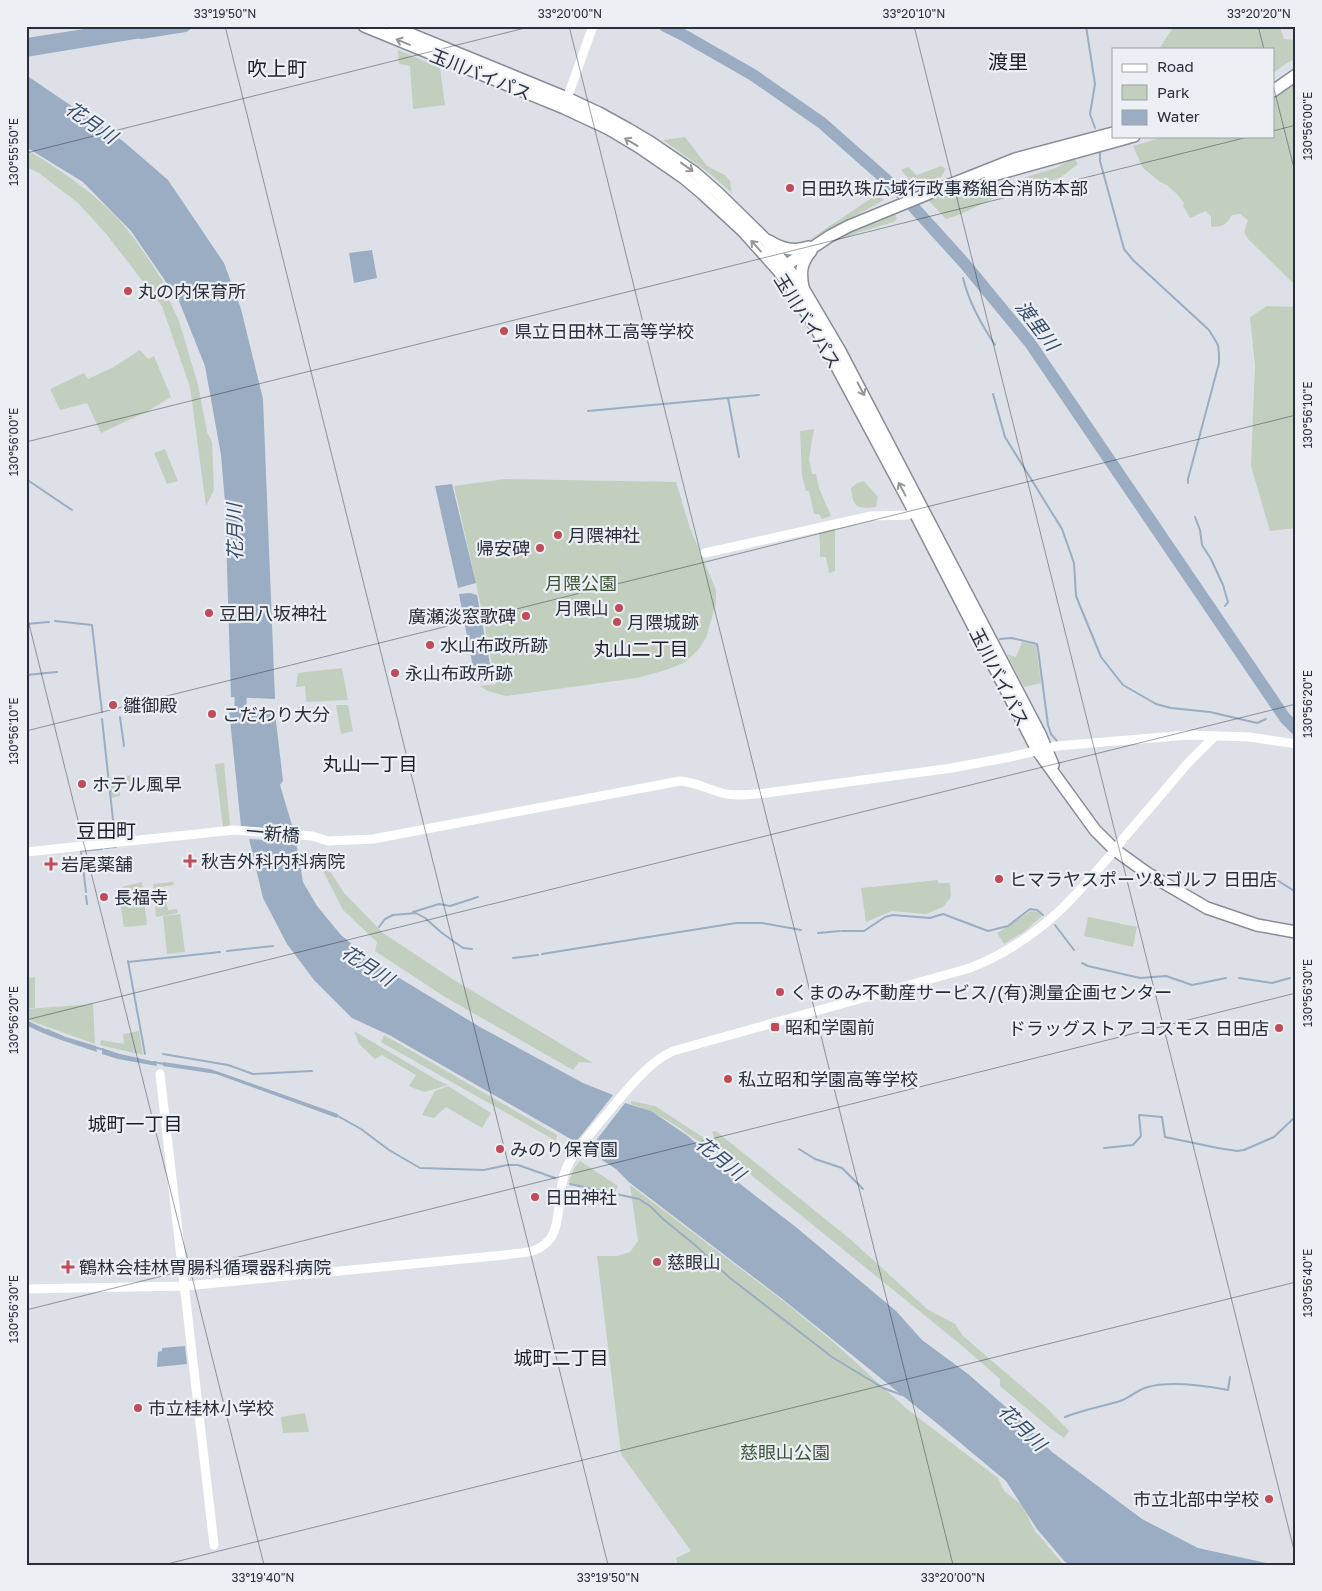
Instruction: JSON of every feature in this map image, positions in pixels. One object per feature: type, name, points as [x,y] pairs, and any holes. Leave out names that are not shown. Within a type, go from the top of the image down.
[{"type":"highway","name":"玉川バイパス","points":[[364,26],[565,103],[599,113],[671,156],[718,193],[766,240],[793,291],[820,334],[919,511]]},
{"type":"highway","name":"玉川バイパス","points":[[391,26],[565,103],[624,138],[684,178],[803,287],[840,351],[919,511],[1060,783],[1095,830],[1115,850],[1147,874],[1207,908],[1257,925],[1296,932]]},
{"type":"highway","points":[[1274,81],[1296,68]]},
{"type":"highway","points":[[1274,90],[1296,75]]},
{"type":"highway","points":[[782,268],[849,226],[926,194],[1016,159],[1112,133]]},
{"type":"highway","points":[[942,188],[1127,138]]},
{"type":"highway","points":[[766,240],[778,246],[795,250],[815,246]]},
{"type":"highway","points":[[803,287],[802,266],[805,258],[815,246]]},
{"type":"street","points":[[565,103],[593,26]]},
{"type":"street","points":[[705,553],[871,516],[907,515],[919,511]]},
{"type":"street","name":"一新橋","points":[[26,852],[234,830],[312,836],[328,841],[373,839],[680,781],[692,782],[723,793],[736,795],[766,793],[952,768],[1056,746],[1188,735],[1250,737],[1296,744]]},
{"type":"street","points":[[26,1289],[184,1286],[505,1255],[540,1249],[552,1237],[556,1222],[560,1187],[565,1171],[574,1155],[625,1092],[654,1062],[674,1050],[869,997],[970,968],[990,960],[1033,934],[1058,912],[1115,850],[1188,763],[1215,736]]},
{"type":"street","points":[[160,1074],[214,1544]]},
{"type":"green space","points":[[1174,26],[1279,26],[1284,39],[1292,40],[1296,34],[1296,59],[1274,72],[1274,48],[1160,48]]},
{"type":"green space","points":[[398,50],[440,68],[445,105],[413,109],[410,66],[399,64]]},
{"type":"green space","points":[[1296,84],[1296,286],[1248,239],[1244,232],[1248,220],[1240,214],[1232,215],[1224,225],[1211,227],[1211,217],[1206,211],[1190,218],[1183,206],[1184,203],[1176,193],[1143,168],[1133,146],[1160,138],[1274,138],[1274,97]]},
{"type":"green space","points":[[685,137],[707,166],[725,175],[730,181],[732,193],[709,173],[663,140]]},
{"type":"green space","points":[[26,149],[75,182],[110,210],[145,253],[168,289],[165,291],[179,321],[198,385],[207,432],[212,442],[214,490],[206,506],[190,387],[162,306],[107,235],[78,203],[39,173],[26,167]]},
{"type":"green space","points":[[1074,158],[1078,164],[1060,178],[1008,190],[961,214],[946,219],[927,199],[939,194],[962,194],[1004,182],[1005,186],[1056,168]]},
{"type":"green space","points":[[941,166],[946,169],[941,177],[917,188],[901,170],[908,167],[917,175]]},
{"type":"green space","points":[[876,195],[884,200],[806,242]]},
{"type":"green space","points":[[894,212],[897,219],[894,222],[836,241],[864,225]]},
{"type":"green space","points":[[1267,306],[1296,307],[1296,528],[1270,531],[1251,466],[1255,365],[1250,317]]},
{"type":"green space","points":[[140,350],[148,359],[154,356],[171,397],[146,412],[101,433],[87,403],[60,410],[50,389],[84,373],[88,379],[112,368]]},
{"type":"green space","points":[[814,429],[809,459],[812,474],[816,474],[819,488],[831,516],[822,519],[819,514],[814,514],[809,491],[806,491],[802,476],[800,431]]},
{"type":"green space","points":[[165,449],[178,481],[167,484],[154,453]]},
{"type":"green space","name":"月隈公園","points":[[505,479],[676,482],[690,528],[716,590],[716,603],[706,638],[698,650],[684,663],[637,678],[506,696],[488,691],[479,686],[496,684],[477,587],[454,486]]},
{"type":"green space","points":[[864,481],[878,497],[876,507],[860,507],[853,500],[851,488],[857,483]]},
{"type":"green space","points":[[835,529],[835,571],[829,573],[826,557],[820,557],[819,533]]},
{"type":"green space","points":[[1022,642],[1036,645],[1041,683],[1024,687],[1007,654],[1016,657]]},
{"type":"green space","points":[[342,668],[348,700],[306,702],[305,686],[296,687],[298,673]]},
{"type":"green space","points":[[336,705],[348,705],[353,731],[341,734]]},
{"type":"green space","points":[[224,763],[230,825],[223,827],[215,764]]},
{"type":"green space","points":[[133,775],[134,784],[120,786],[120,796],[111,798],[110,778]]},
{"type":"green space","points":[[320,856],[345,894],[383,933],[454,980],[593,1063],[579,1062],[573,1070],[445,997],[375,951],[377,942],[343,910],[316,857]]},
{"type":"green space","points":[[938,880],[938,883],[950,883],[951,897],[943,907],[926,914],[892,911],[866,922],[861,888]]},
{"type":"green space","points":[[142,882],[147,925],[124,927],[121,908],[122,887]]},
{"type":"green space","points":[[173,882],[174,885],[160,887],[161,898],[165,897],[168,910],[177,909],[178,913],[156,917],[153,884]]},
{"type":"green space","points":[[1031,911],[1038,912],[1042,916],[1025,931],[1004,944],[997,933]]},
{"type":"green space","points":[[180,914],[185,952],[167,954],[163,916]]},
{"type":"green space","points":[[1088,917],[1137,927],[1133,947],[1084,936]]},
{"type":"green space","points":[[35,977],[35,1008],[26,1008],[26,978]]},
{"type":"green space","points":[[93,1004],[95,1044],[26,1019],[26,1009]]},
{"type":"green space","points":[[139,1031],[143,1055],[100,1045],[101,1040],[124,1044],[123,1034]]},
{"type":"green space","points":[[354,1031],[448,1085],[424,1092],[409,1086],[416,1075],[382,1055],[375,1059],[359,1044]]},
{"type":"green space","points":[[384,1035],[557,1135],[556,1141],[381,1042]]},
{"type":"green space","points":[[448,1086],[491,1113],[482,1128],[446,1107],[434,1118],[422,1115],[435,1091]]},
{"type":"green space","points":[[631,1101],[655,1106],[704,1138],[722,1156],[720,1159],[678,1127],[655,1114],[631,1104]]},
{"type":"green space","points":[[716,1131],[850,1239],[927,1309],[955,1324],[963,1336],[1048,1409],[1069,1431],[1064,1438],[1000,1386],[1000,1379],[960,1344],[719,1149],[712,1132]]},
{"type":"green space","points":[[580,1161],[618,1186],[613,1195],[597,1193],[569,1182],[573,1170]]},
{"type":"green space","name":"慈眼山公園","points":[[630,1185],[782,1300],[831,1340],[908,1410],[998,1478],[1004,1491],[1022,1505],[1035,1531],[1064,1565],[678,1565],[676,1558],[691,1551],[621,1454],[597,1256],[617,1256],[630,1252],[638,1241]]},
{"type":"green space","points":[[305,1413],[309,1432],[283,1433],[281,1417]]},
{"type":"water","points":[[104,26],[155,26],[160,35],[26,57],[26,38]]},
{"type":"water","points":[[26,75],[123,141],[168,180],[224,263],[241,309],[263,399],[275,699],[231,697],[225,502],[221,455],[205,366],[179,301],[131,231],[83,182],[26,147]]},
{"type":"water","points":[[372,250],[377,278],[354,283],[349,253]]},
{"type":"water","points":[[452,484],[476,583],[458,588],[435,486]]},
{"type":"water","points":[[470,593],[477,595],[493,680],[476,683],[459,594]]},
{"type":"water","points":[[229,710],[275,713],[283,781],[280,785],[294,832],[241,826]]},
{"type":"water","points":[[249,839],[296,842],[303,882],[317,906],[341,935],[378,965],[480,1027],[583,1083],[613,1095],[576,1142],[391,1036],[352,1018],[314,980],[287,944],[263,898]]},
{"type":"water","points":[[26,1020],[56,1034],[96,1046],[97,1052],[61,1040],[26,1025]]},
{"type":"water","points":[[102,1048],[156,1062],[157,1066],[102,1054]]},
{"type":"water","points":[[163,1062],[210,1069],[338,1114],[337,1118],[216,1074],[163,1066]]},
{"type":"water","points":[[625,1103],[651,1111],[688,1136],[739,1183],[797,1228],[896,1311],[922,1340],[968,1374],[1015,1415],[1052,1452],[1142,1519],[1198,1548],[1276,1565],[1072,1565],[1065,1562],[1037,1529],[1006,1481],[781,1298],[630,1183],[616,1169],[588,1151]]},
{"type":"water","points":[[185,1346],[187,1364],[157,1367],[158,1352],[162,1351],[162,1348]]},
{"type":"waterway","name":"渡里川","points":[[141,33],[185,26]]},
{"type":"waterway","name":"渡里川","points":[[665,26],[753,75],[822,123],[899,191],[965,264],[1030,343],[1285,718],[1296,729]]},
{"type":"waterway","points":[[1086,26],[1095,84],[1090,114],[1095,128]]},
{"type":"waterway","points":[[1100,151],[1100,161],[1124,249],[1133,260],[1209,330],[1218,345],[1219,363],[1188,483]]},
{"type":"waterway","points":[[963,278],[976,313],[995,345]]},
{"type":"waterway","points":[[993,394],[1005,437],[1062,529],[1074,563],[1076,596],[1101,657],[1123,685],[1156,704],[1171,708],[1210,712],[1257,723],[1266,719]]},
{"type":"waterway","points":[[588,411],[759,395]]},
{"type":"waterway","points":[[728,398],[739,457]]},
{"type":"waterway","points":[[26,479],[72,510]]},
{"type":"waterway","points":[[1195,517],[1200,530],[1202,545],[1223,585],[1228,602],[1225,606]]},
{"type":"waterway","points":[[55,621],[92,625],[102,712]]},
{"type":"waterway","points":[[26,624],[49,622]]},
{"type":"waterway","points":[[1000,639],[1012,638],[1037,644],[1048,725],[1051,734],[1057,741]]},
{"type":"waterway","points":[[26,675],[57,672]]},
{"type":"waterway","name":"花月川","points":[[240,728],[241,681]]},
{"type":"waterway","points":[[120,717],[124,746]]},
{"type":"waterway","points":[[102,719],[115,838]]},
{"type":"waterway","points":[[105,848],[116,847]]},
{"type":"waterway","points":[[86,892],[81,851],[102,849]]},
{"type":"waterway","points":[[1269,875],[1296,892]]},
{"type":"waterway","points":[[86,896],[87,904]]},
{"type":"waterway","points":[[413,912],[439,904],[450,906],[478,897]]},
{"type":"waterway","points":[[842,931],[864,931],[885,917],[893,915],[930,918],[943,914],[988,931],[1008,926],[1030,909],[1037,910],[1043,915]]},
{"type":"waterway","points":[[379,927],[385,919],[393,915],[416,913],[463,948],[472,949]]},
{"type":"waterway","points":[[542,954],[736,923],[762,923],[801,930]]},
{"type":"waterway","points":[[1055,925],[1074,950]]},
{"type":"waterway","points":[[818,933],[840,931]]},
{"type":"waterway","points":[[227,951],[273,946]]},
{"type":"waterway","points":[[128,962],[220,952]]},
{"type":"waterway","points":[[513,958],[538,955]]},
{"type":"waterway","points":[[128,961],[145,1054]]},
{"type":"waterway","points":[[1082,963],[1140,978],[1166,976],[1192,985],[1226,978]]},
{"type":"waterway","points":[[1239,978],[1272,983],[1290,978]]},
{"type":"waterway","points":[[47,1030],[63,1037]]},
{"type":"waterway","points":[[94,1047],[104,1050]]},
{"type":"waterway","points":[[163,1054],[228,1065],[253,1074],[312,1071]]},
{"type":"waterway","points":[[154,1062],[164,1064]]},
{"type":"waterway","points":[[336,1115],[361,1129],[389,1150],[420,1168],[484,1170],[507,1165],[518,1165],[555,1178]]},
{"type":"waterway","points":[[1104,1148],[1133,1145],[1141,1136],[1139,1115],[1162,1117],[1165,1137],[1237,1151],[1244,1150],[1274,1137],[1296,1116]]},
{"type":"waterway","points":[[799,1149],[815,1159],[842,1168],[863,1189]]},
{"type":"waterway","points":[[570,1184],[639,1199],[650,1206],[695,1245],[730,1278],[832,1357],[883,1388],[902,1395]]},
{"type":"waterway","points":[[1065,1417],[1084,1410],[1121,1401],[1144,1388],[1157,1385],[1188,1385],[1228,1390],[1230,1377]]},
{"type":"place","name":"日田玖珠広域行政事務組合消防本部","points":[[790,188]]},
{"type":"place","name":"丸の内保育所","points":[[128,291]]},
{"type":"place","name":"県立日田林工高等学校","points":[[504,331]]},
{"type":"place","name":"月隈神社","points":[[558,535]]},
{"type":"place","name":"帰安碑","points":[[540,548]]},
{"type":"place","name":"月隈山","points":[[619,608]]},
{"type":"place","name":"豆田八坂神社","points":[[209,613]]},
{"type":"place","name":"廣瀬淡窓歌碑","points":[[526,616]]},
{"type":"place","name":"月隈城跡","points":[[617,622]]},
{"type":"place","name":"水山布政所跡","points":[[430,645]]},
{"type":"place","name":"永山布政所跡","points":[[395,673]]},
{"type":"place","name":"雛御殿","points":[[113,705]]},
{"type":"place","name":"こだわり大分","points":[[212,714]]},
{"type":"place","name":"ホテル風早","points":[[82,784]]},
{"type":"place","name":"秋吉外科内科病院","points":[[190,861]]},
{"type":"place","name":"岩尾薬舗","points":[[51,864]]},
{"type":"place","name":"ヒマラヤスポーツ&ゴルフ 日田店","points":[[999,879]]},
{"type":"place","name":"長福寺","points":[[104,897]]},
{"type":"place","name":"くまのみ不動産サービス/(有)測量企画センター","points":[[780,992]]},
{"type":"place","name":"昭和学園前","points":[[775,1027]]},
{"type":"place","name":"ドラッグストア コスモス 日田店","points":[[1279,1028]]},
{"type":"place","name":"私立昭和学園高等学校","points":[[728,1079]]},
{"type":"place","name":"みのり保育園","points":[[500,1149]]},
{"type":"place","name":"日田神社","points":[[535,1197]]},
{"type":"place","name":"慈眼山","points":[[657,1262]]},
{"type":"place","name":"鶴林会桂林胃腸科循環器科病院","points":[[68,1267]]},
{"type":"place","name":"市立桂林小学校","points":[[138,1408]]},
{"type":"place","name":"市立北部中学校","points":[[1269,1499]]},
{"type":"district","name":"渡里","points":[[1008,61]]},
{"type":"district","name":"吹上町","points":[[277,68]]},
{"type":"district","name":"丸山二丁目","points":[[641,648]]},
{"type":"district","name":"丸山一丁目","points":[[370,763]]},
{"type":"district","name":"豆田町","points":[[106,830]]},
{"type":"district","name":"城町一丁目","points":[[135,1123]]},
{"type":"district","name":"城町二丁目","points":[[561,1357]]}]
